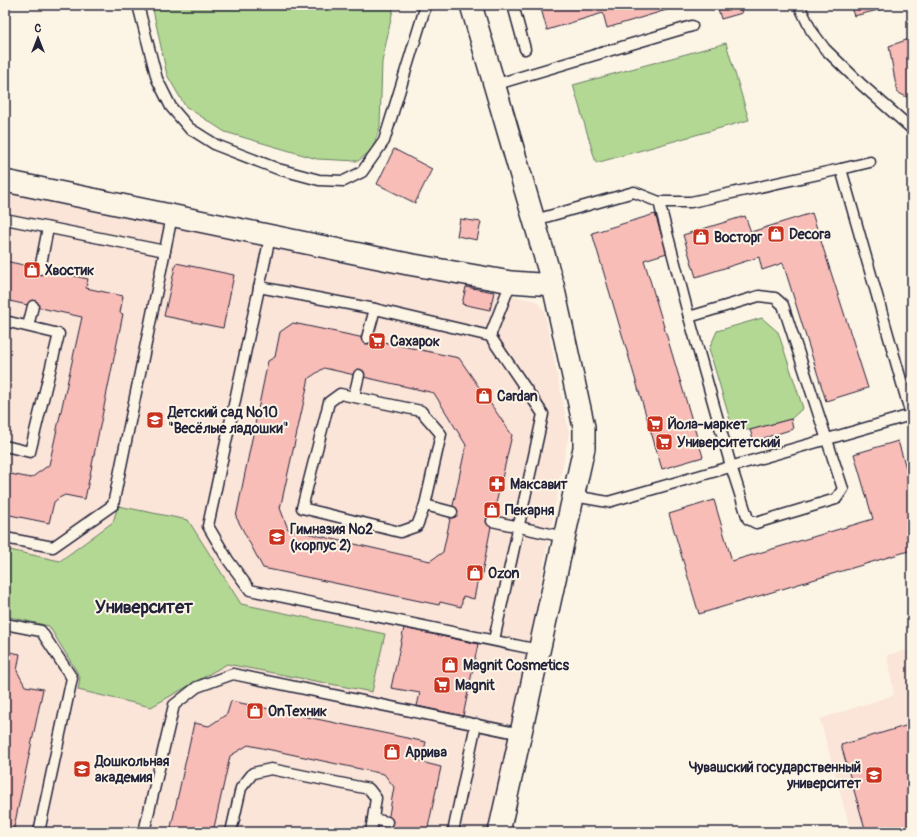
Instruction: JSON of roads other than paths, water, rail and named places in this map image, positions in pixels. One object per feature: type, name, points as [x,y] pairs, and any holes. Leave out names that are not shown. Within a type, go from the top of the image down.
[{"type":"street","points":[[471,5],[553,285],[584,427],[584,448],[574,496],[499,832]]},
{"type":"street","points":[[5,181],[270,237],[510,282],[553,285]]},
{"type":"lane","points":[[138,5],[157,79],[171,107],[189,128],[216,145],[278,169],[319,180],[344,181],[362,172],[384,141],[426,5]]},
{"type":"lane","points":[[513,5],[525,49]]},
{"type":"lane","points":[[799,5],[811,30],[825,49],[862,85],[912,129]]},
{"type":"lane","points":[[494,85],[692,26]]},
{"type":"lane","points":[[535,220],[634,192],[659,202],[691,202],[870,162]]},
{"type":"lane","points":[[574,496],[608,502],[911,415],[841,169]]},
{"type":"lane","points":[[659,202],[689,317],[731,466],[748,519],[756,523],[836,499],[842,489],[783,305],[775,298],[759,296],[689,317]]},
{"type":"lane","points":[[5,538],[53,547],[113,505],[172,216]]},
{"type":"lane","points":[[5,219],[165,251]]},
{"type":"lane","points":[[40,269],[48,228]]},
{"type":"lane","points":[[270,237],[208,526],[228,560],[250,590],[540,650]]},
{"type":"lane","points":[[490,336],[510,282]]},
{"type":"lane","points":[[259,287],[375,309],[490,336],[544,414],[494,640]]},
{"type":"lane","points":[[28,326],[33,306]]},
{"type":"lane","points":[[367,338],[375,309]]},
{"type":"lane","points":[[5,320],[59,334],[30,452],[5,446]]},
{"type":"lane","points":[[354,396],[359,375]]},
{"type":"lane","points":[[340,394],[354,396],[421,411],[441,434],[425,505],[418,526],[400,532],[302,508],[329,402],[340,394]]},
{"type":"lane","points":[[425,505],[452,512]]},
{"type":"lane","points":[[492,521],[564,538]]},
{"type":"lane","points":[[5,624],[41,631],[72,678],[39,832]]},
{"type":"lane","points":[[144,832],[174,705],[197,687],[233,674],[521,734]]},
{"type":"lane","points":[[453,832],[476,724]]},
{"type":"lane","points":[[231,832],[241,788],[254,773],[271,769],[369,789],[376,798],[371,832]]},
{"type":"lane","points":[[373,819],[387,822]]},
{"type":"place","name":"Decora","points":[[776,234]]},
{"type":"place","name":"Восторг","points":[[701,237]]},
{"type":"place","name":"Хвостик","points":[[32,270]]},
{"type":"place","name":"Сахарок","points":[[377,341]]},
{"type":"place","name":"Cardan","points":[[484,396]]},
{"type":"place","name":"Детский сад №10 \"Весёлые ладошки\"","points":[[155,420]]},
{"type":"place","name":"Йола-маркет","points":[[655,424]]},
{"type":"place","name":"Университетский","points":[[664,442]]},
{"type":"place","name":"Максавит","points":[[497,484]]},
{"type":"place","name":"Пекарня","points":[[492,510]]},
{"type":"place","name":"Гимназия №2 (корпус 2)","points":[[277,537]]},
{"type":"place","name":"Ozon","points":[[475,573]]},
{"type":"place","name":"Magnit Cosmetics","points":[[450,665]]},
{"type":"place","name":"Magnit","points":[[442,685]]},
{"type":"place","name":"OnТехник","points":[[255,711]]},
{"type":"place","name":"Аррива","points":[[392,752]]},
{"type":"place","name":"Дошкольная академия","points":[[82,769]]},
{"type":"place","name":"Чувашский государственный университет","points":[[874,775]]},
{"type":"district","name":"Университет","points":[[144,607]]}]
